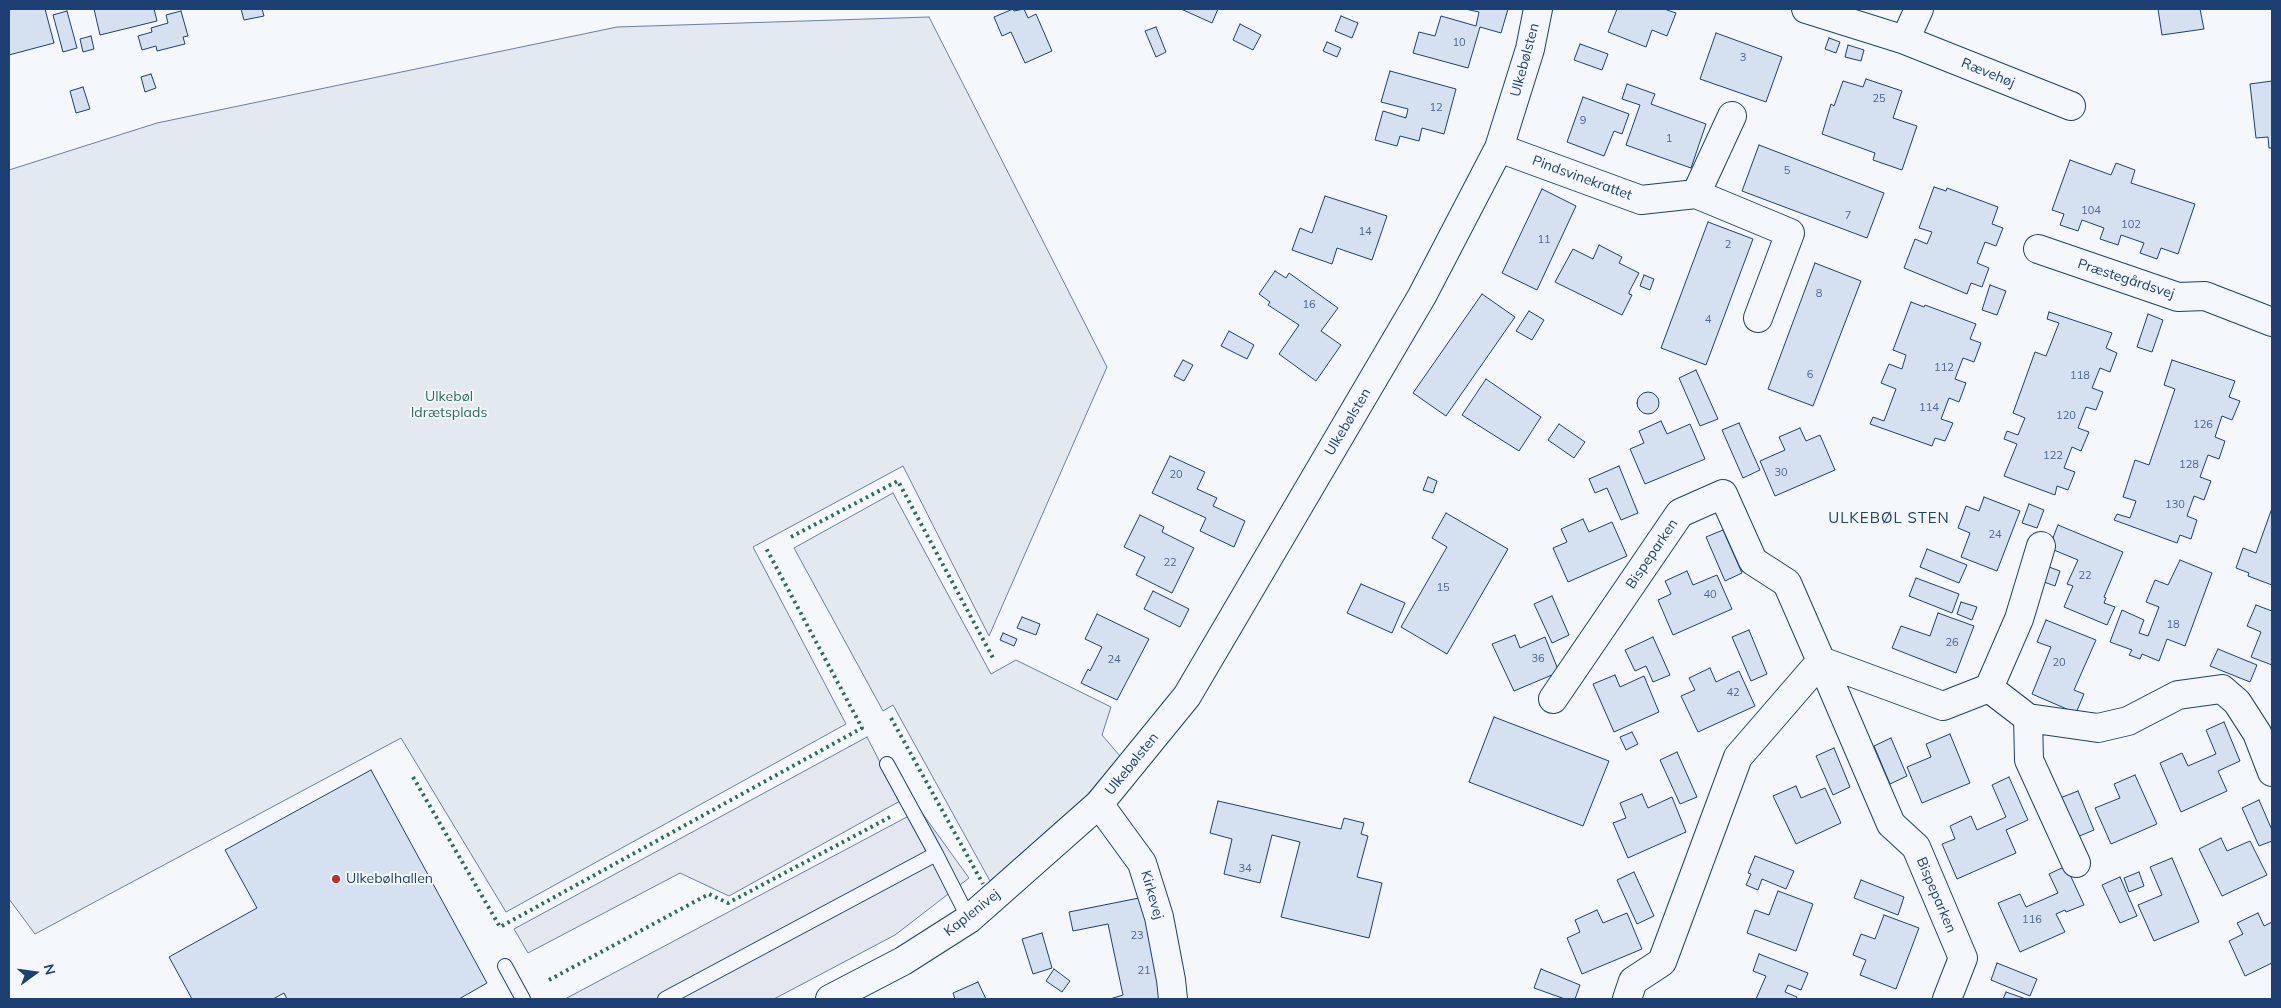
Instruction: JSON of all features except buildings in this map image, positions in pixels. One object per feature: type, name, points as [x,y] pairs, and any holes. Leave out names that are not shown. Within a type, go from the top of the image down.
[{"type":"street","name":"Ulkebølsten","points":[[1099,804],[1187,696],[1422,296],[1498,148],[1530,49],[1538,9]]},
{"type":"street","name":"Rævehøj","points":[[1806,9],[1904,40],[2071,106]]},
{"type":"street","points":[[1904,40],[1919,9]]},
{"type":"street","points":[[1696,194],[1732,116]]},
{"type":"street","name":"Pindsvinekrattet","points":[[1498,148],[1641,200],[1696,194],[1790,233],[1758,318]]},
{"type":"street","name":"Præstegårdsvej","points":[[2038,249],[2178,297],[2205,296],[2272,322]]},
{"type":"street","name":"Bispeparken","points":[[1553,699],[1680,512],[1723,494],[1752,561],[1787,583],[1891,824],[1916,847],[1963,958],[1947,999]]},
{"type":"street","points":[[1627,999],[1633,982],[1662,962],[1738,757],[1821,661],[1942,706],[1989,688],[2019,619],[2042,546]]},
{"type":"street","points":[[1989,688],[2028,718],[2098,728],[2128,721],[2178,695],[2222,689],[2236,702],[2257,733],[2272,772]]},
{"type":"street","points":[[2028,718],[2029,760],[2076,863]]},
{"type":"street","name":"Kaplenivej","points":[[830,999],[903,961],[968,919],[1099,804]]},
{"type":"street","name":"Kirkevej","points":[[1099,804],[1142,863],[1159,918],[1173,999]]},
{"type":"lane","points":[[887,764],[936,854],[968,919]]},
{"type":"lane","points":[[665,999],[936,854]]},
{"type":"lane","points":[[505,966],[523,999]]},
{"type":"green space","name":"Ulkebøl Idrætsplads","points":[[929,17],[1107,367],[989,636],[903,466],[753,547],[846,724],[506,912],[401,738],[35,934],[9,899],[9,170],[157,123],[617,27]]},
{"type":"green space","points":[[893,493],[991,674],[1016,660],[1111,707],[1102,735],[1120,756],[1087,795],[990,881],[893,705],[883,711],[794,548]]},
{"type":"shaded area","points":[[867,737],[900,801],[729,896],[680,873],[528,953],[514,929]]},
{"type":"shaded area","points":[[920,810],[969,878],[895,935],[774,999],[565,999]]},
{"type":"hedge","points":[[791,537],[898,481],[993,658]]},
{"type":"hedge","points":[[413,777],[500,927],[862,728],[766,548]]},
{"type":"hedge","points":[[891,718],[983,884]]},
{"type":"hedge","points":[[549,980],[709,894],[728,903],[892,816]]},
{"type":"place","name":"Ulkebølhallen","points":[[336,879]]},
{"type":"district","name":"ULKEBØL STEN","points":[[1889,518]]}]
